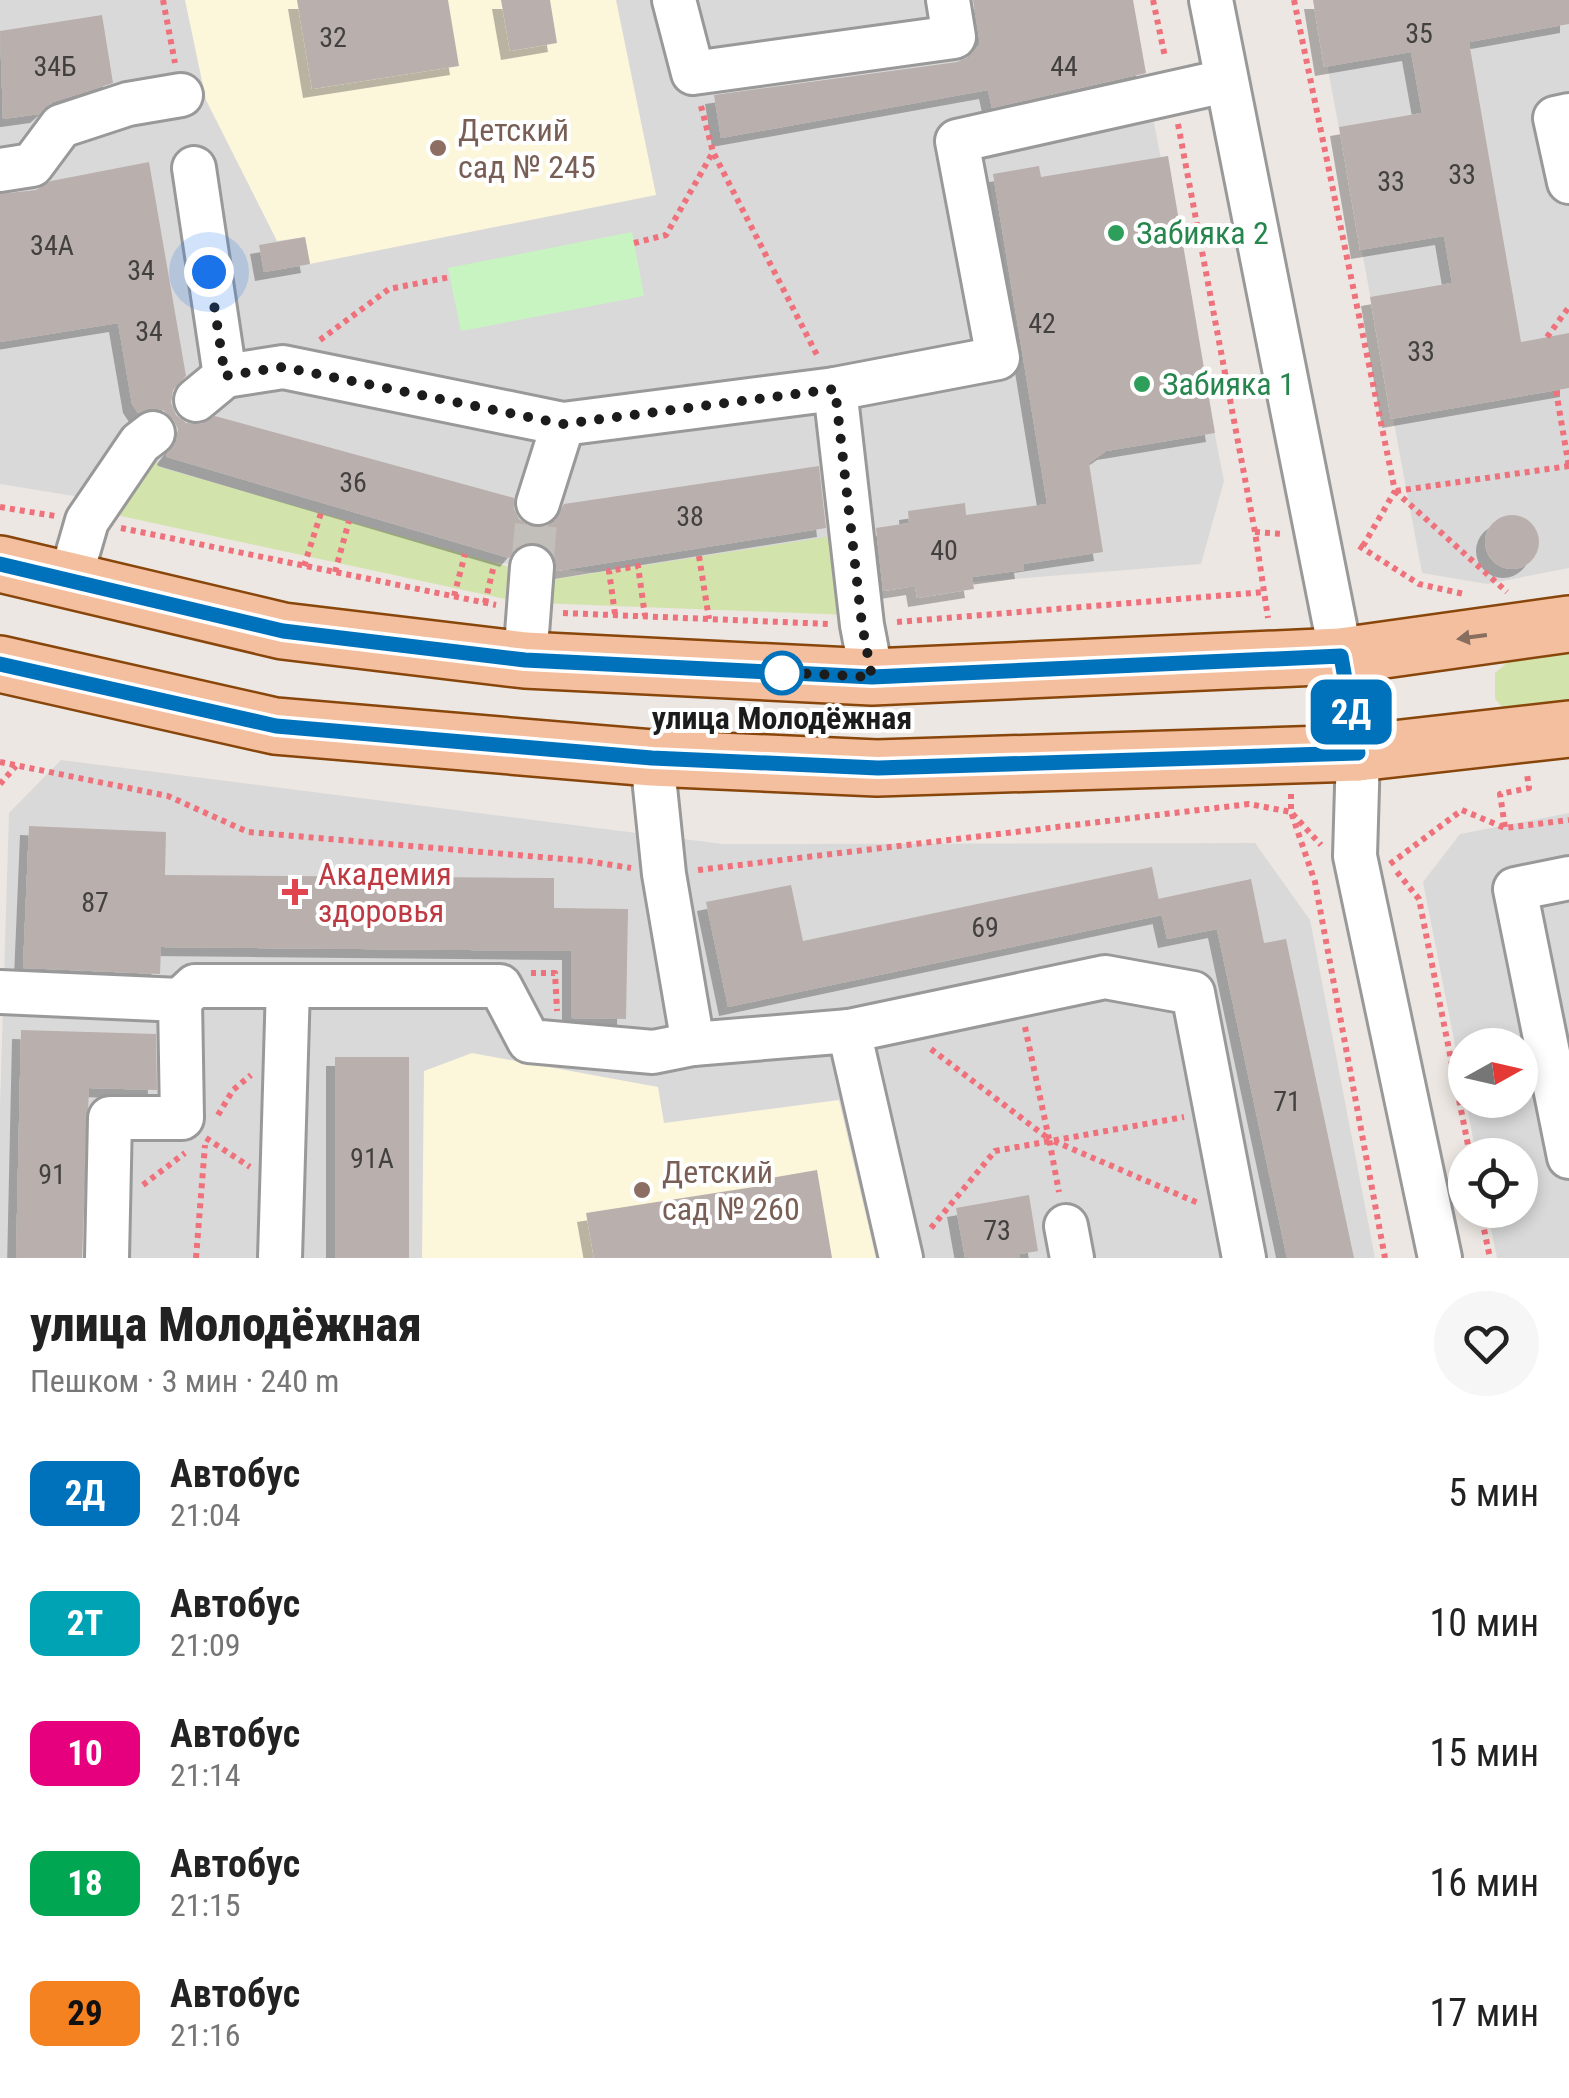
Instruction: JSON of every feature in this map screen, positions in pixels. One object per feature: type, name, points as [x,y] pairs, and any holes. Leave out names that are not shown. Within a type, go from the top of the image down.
[{"type":"main road","points":[[0,564],[283,631],[527,636],[867,651],[1341,656],[1569,624]]},
{"type":"main road","points":[[1341,656],[1358,753]]},
{"type":"main road","points":[[0,664],[276,726],[652,758],[878,768],[1358,753],[1569,729]]},
{"type":"street","points":[[674,0],[693,73],[954,37],[948,0]]},
{"type":"street","points":[[1211,0],[1341,656]]},
{"type":"street","points":[[194,168],[210,388],[283,367],[563,424],[835,389],[998,358],[956,140],[1225,81]]},
{"type":"street","points":[[0,170],[32,164],[61,126],[128,104],[180,95]]},
{"type":"street","points":[[1569,115],[1554,118],[1569,182]]},
{"type":"street","points":[[835,389],[867,651]]},
{"type":"street","points":[[538,503],[563,424]]},
{"type":"street","points":[[70,582],[87,521],[140,443],[153,433]]},
{"type":"street","points":[[513,565],[527,636]]},
{"type":"street","points":[[1358,753],[1355,856],[1440,1258]]},
{"type":"street","points":[[652,758],[664,874],[692,1044]]},
{"type":"street","points":[[1569,878],[1515,889],[1569,1156]]},
{"type":"street","points":[[0,992],[180,1000],[196,986],[500,986],[529,1041],[654,1052],[692,1044],[849,1031],[1105,978],[1193,994],[1240,1238]]},
{"type":"street","points":[[280,1258],[288,986]]},
{"type":"street","points":[[107,1258],[110,1118],[194,1128],[180,1000]]},
{"type":"street","points":[[849,1031],[912,1247]]},
{"type":"path","points":[[0,507],[87,521],[485,603],[527,636],[615,615],[644,616],[709,619],[867,651],[1265,592],[1153,0]]},
{"type":"path","points":[[1294,0],[1395,491],[1508,592],[1488,594]]},
{"type":"path","points":[[693,73],[713,152],[835,389]]},
{"type":"path","points":[[634,243],[666,234],[713,152]]},
{"type":"path","points":[[283,367],[390,289],[450,278]]},
{"type":"path","points":[[1547,337],[1569,308]]},
{"type":"path","points":[[1395,491],[1569,467],[1556,391]]},
{"type":"path","points":[[1363,546],[1395,491]]},
{"type":"path","points":[[304,566],[321,513]]},
{"type":"path","points":[[335,572],[349,521]]},
{"type":"path","points":[[1255,532],[1318,537],[1363,546],[1419,584],[1468,594]]},
{"type":"path","points":[[454,597],[465,554]]},
{"type":"path","points":[[699,556],[709,619]]},
{"type":"path","points":[[485,603],[513,565]]},
{"type":"path","points":[[615,615],[609,570],[638,566],[644,616]]},
{"type":"path","points":[[0,784],[16,765]]},
{"type":"path","points":[[1292,812],[1314,882],[1385,1258]]},
{"type":"path","points":[[1505,828],[1569,820]]},
{"type":"path","points":[[1390,864],[1419,899],[1467,1138]]},
{"type":"path","points":[[1018,994],[1069,1242]]},
{"type":"path","points":[[894,1020],[1049,1139],[1240,1238]]},
{"type":"path","points":[[912,1247],[995,1151],[1215,1112]]},
{"type":"path","points":[[108,1212],[194,1128],[281,1188]]},
{"type":"path","points":[[1484,1228],[1490,1258]]},
{"type":"shaded area","points":[[0,0],[1130,0],[1224,481],[1201,564],[813,595],[276,540],[80,497],[0,484]]},
{"type":"shaded area","name":"Детский сад № 245","points":[[185,0],[616,0],[656,195],[310,264],[305,237],[277,241],[206,100]]},
{"type":"shaded area","points":[[1315,0],[1569,0],[1569,568],[1487,584],[1422,573]]},
{"type":"shaded area","points":[[61,760],[723,844],[1255,843],[1310,920],[1375,1258],[0,1258],[0,1107],[9,813]]},
{"type":"shaded area","points":[[1569,813],[1569,1258],[1497,1258],[1491,1228],[1538,1228],[1538,1138],[1473,1138],[1469,1118],[1538,1118],[1538,1028],[1452,1028],[1423,882],[1460,834]]},
{"type":"shaded area","name":"Детский сад № 260","points":[[472,1053],[658,1087],[664,1123],[839,1100],[876,1258],[422,1258],[424,1071]]},
{"type":"green space","points":[[632,232],[644,296],[461,331],[448,268]]},
{"type":"green space","points":[[150,451],[159,467],[524,571],[519,602],[107,513]]},
{"type":"green space","points":[[839,535],[850,615],[539,603],[541,575],[556,579]]},
{"type":"green space","points":[[1569,651],[1569,705],[1505,710],[1495,699],[1495,673],[1509,661]]},
{"type":"building","points":[[297,0],[448,0],[459,66],[312,89]]},
{"type":"building","points":[[501,0],[550,0],[557,43],[510,51]]},
{"type":"building","points":[[973,0],[1133,0],[1146,73],[992,108],[988,90],[721,138],[714,95],[957,62],[969,57],[980,44]]},
{"type":"building","points":[[1313,0],[1569,0],[1569,24],[1469,42],[1521,342],[1569,333],[1569,388],[1391,419],[1370,297],[1452,283],[1444,236],[1360,250],[1339,127],[1422,113],[1411,52],[1324,67]]},
{"type":"building","points":[[102,15],[113,83],[53,102],[39,114],[3,119],[0,31]]},
{"type":"building","points":[[1168,156],[1215,433],[1106,451],[1089,463],[1103,552],[1023,564],[1024,570],[972,577],[974,589],[917,598],[915,586],[883,591],[876,528],[909,523],[908,511],[965,503],[966,515],[1047,504],[993,174],[1039,166],[1041,177]]},
{"type":"building","points":[[149,162],[186,376],[173,390],[171,403],[176,415],[186,423],[201,424],[215,416],[514,498],[519,519],[531,527],[542,528],[554,522],[564,504],[819,466],[826,528],[557,571],[554,555],[535,542],[520,545],[509,558],[167,457],[178,429],[163,410],[151,408],[138,413],[132,404],[118,323],[0,342],[0,194],[36,190],[51,181]]},
{"type":"building","points":[[305,237],[310,264],[264,272],[259,245]]},
{"type":"building","points":[[1512,515],[1531,523],[1539,542],[1531,561],[1512,569],[1493,561],[1485,542],[1493,523]]},
{"type":"building","points":[[29,826],[166,832],[165,875],[554,878],[554,908],[628,909],[626,1019],[571,1018],[571,951],[161,947],[160,974],[23,968]]},
{"type":"building","points":[[1152,867],[1162,915],[728,1007],[706,902],[791,885],[803,941]]},
{"type":"building","points":[[1251,879],[1264,943],[1286,939],[1354,1258],[1287,1258],[1217,929],[1167,939],[1158,899]]},
{"type":"building","points":[[21,1030],[156,1034],[157,1090],[89,1088],[82,1258],[16,1258]]},
{"type":"building","points":[[335,1057],[409,1057],[409,1258],[335,1258]]},
{"type":"building","points":[[817,1170],[832,1258],[594,1258],[586,1213],[760,1186],[759,1180]]},
{"type":"building","points":[[1029,1195],[1038,1251],[1020,1254],[1020,1258],[965,1258],[956,1208]]},
{"type":"tunnel","points":[[532,567],[538,503]]},
{"type":"bus line","name":"2Д","points":[[0,564],[283,631],[525,660],[872,677],[1341,656],[1358,753],[878,768],[652,758],[276,726],[0,664]]},
{"type":"place","name":"Детский сад № 245","points":[[438,148]]},
{"type":"place","name":"Забияка 2","points":[[1116,233]]},
{"type":"place","name":"Забияка 1","points":[[1142,384]]},
{"type":"place","name":"улица Молодёжная","points":[[782,673]]},
{"type":"place","name":"Академия здоровья","points":[[295,892]]},
{"type":"place","name":"Детский сад № 260","points":[[642,1190]]},
{"type":"route","points":[[209,272],[225,376],[283,367],[563,424],[835,389],[862,625],[872,677],[773,672],[782,673]]}]
